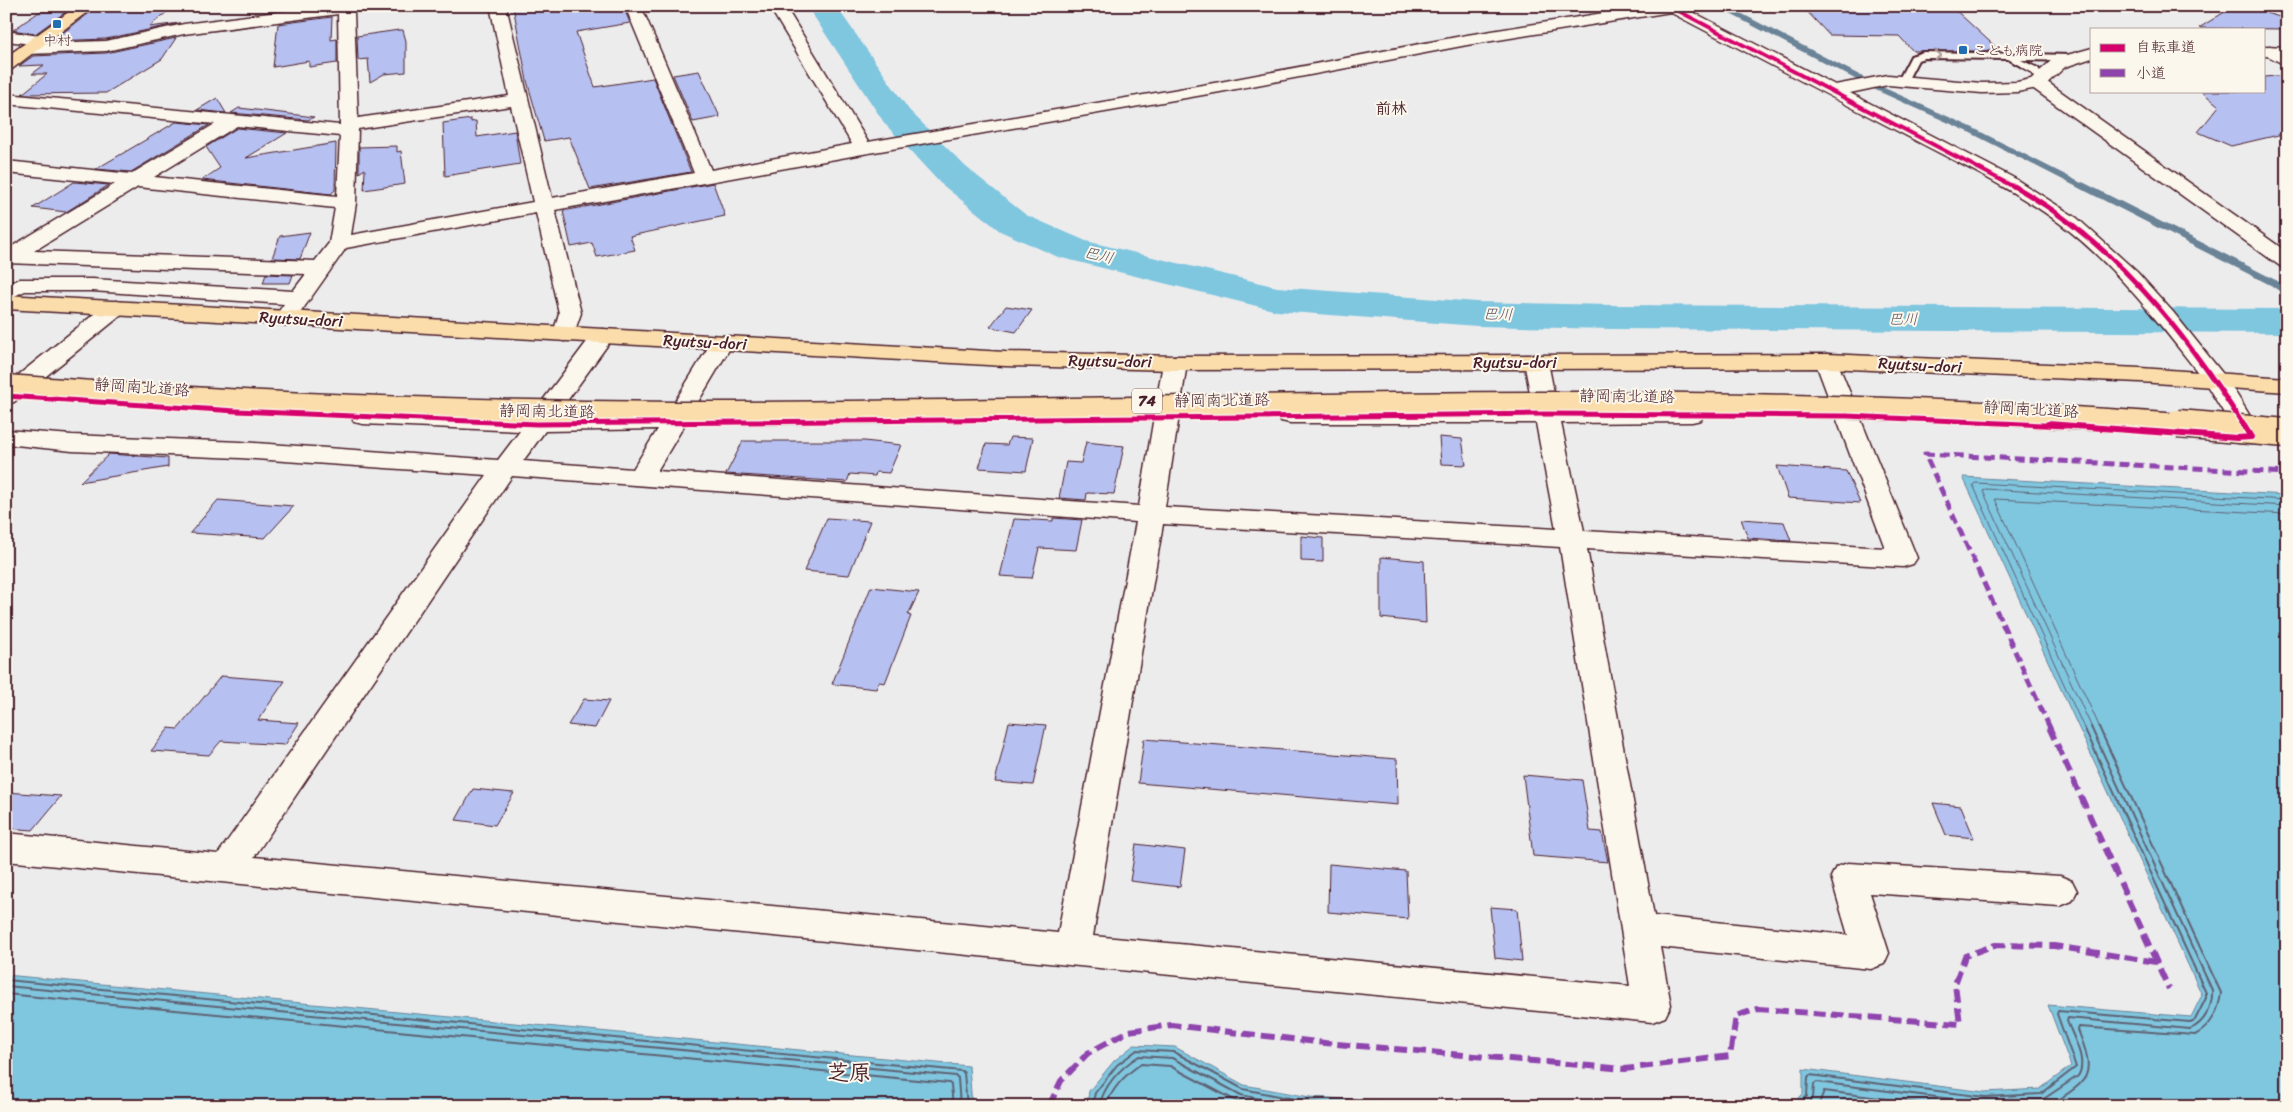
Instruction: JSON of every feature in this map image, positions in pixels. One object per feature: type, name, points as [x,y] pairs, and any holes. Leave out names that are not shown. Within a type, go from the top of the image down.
[{"type":"main road","points":[[6,65],[87,6]]},
{"type":"main road","name":"Ryutsu-dori","points":[[6,302],[1005,359],[1175,362],[1827,361],[2215,379]]},
{"type":"main road","points":[[2215,379],[2287,385]]},
{"type":"main road","points":[[2215,379],[2287,390]]},
{"type":"main road","name":"静岡南北道路","points":[[6,391],[217,392],[396,400],[652,405],[1002,403],[1488,396],[1703,396],[1980,406],[2287,425]]},
{"type":"main road","name":"静岡南北道路","points":[[6,391],[410,408],[649,413],[1401,404],[1706,404],[1992,414],[2211,427],[2287,434]]},
{"type":"street","points":[[498,6],[518,100],[570,313],[564,334]]},
{"type":"street","points":[[633,6],[705,177]]},
{"type":"street","points":[[777,6],[863,148]]},
{"type":"street","points":[[6,36],[34,44],[106,46],[184,29],[351,7],[346,203],[339,242],[285,318]]},
{"type":"street","points":[[6,391],[245,412],[537,424],[1548,414],[1847,416],[2029,423],[2236,438],[2251,436],[2215,379],[2147,295],[2107,253],[2069,221],[2015,187],[1968,161],[1672,7],[1467,40],[1220,87],[863,148],[339,242]]},
{"type":"street","points":[[1832,91],[1896,79],[1982,88],[2002,88],[2038,81],[2052,67],[2072,58],[2090,54]]},
{"type":"street","points":[[2038,81],[2287,262]]},
{"type":"street","points":[[6,99],[234,120],[349,128],[518,100]]},
{"type":"street","points":[[8,258],[234,120]]},
{"type":"street","points":[[6,167],[346,203]]},
{"type":"street","points":[[8,258],[320,268]]},
{"type":"street","points":[[6,294],[20,285],[92,285],[299,298]]},
{"type":"street","points":[[6,391],[116,308]]},
{"type":"street","points":[[227,870],[505,468],[603,336]]},
{"type":"street","points":[[641,478],[672,423],[722,343]]},
{"type":"street","points":[[6,437],[72,443],[240,450],[505,468],[1151,515],[1903,558],[1827,361]]},
{"type":"street","points":[[1072,948],[1151,515],[1175,362]]},
{"type":"street","points":[[6,846],[227,870],[1072,948],[1652,1005],[1572,540],[1536,362]]},
{"type":"street","points":[[1639,930],[1871,953],[1848,877],[2060,891]]},
{"type":"lane","points":[[1991,54],[2012,59],[2035,70],[2038,81]]},
{"type":"lane","points":[[1896,79],[1914,58],[1923,55],[1991,54],[2072,58]]},
{"type":"water","points":[[1963,477],[2287,495],[2287,1106],[1790,1106],[1803,1094],[1803,1069],[1985,1092],[2040,1089],[2071,1066],[2048,1005],[2191,1017],[2202,995]]},
{"type":"water","points":[[6,975],[969,1066],[972,1106],[6,1106]]},
{"type":"water","points":[[1134,1045],[1175,1047],[1244,1085],[1310,1097],[1396,1102],[1413,1106],[1087,1106],[1089,1091],[1114,1061]]},
{"type":"building","points":[[513,6],[623,6],[630,23],[576,32],[595,87],[653,78],[691,172],[590,189],[569,137],[544,141],[527,81]]},
{"type":"building","points":[[1802,6],[1951,6],[2000,51],[1913,51],[1899,36],[1829,35]]},
{"type":"building","points":[[2234,6],[2277,6],[2266,13],[2287,19],[2287,29],[2199,28]]},
{"type":"building","points":[[163,9],[161,11],[168,11],[149,27],[180,23],[106,39],[52,41],[92,11]]},
{"type":"building","points":[[67,11],[35,34],[13,30],[39,12]]},
{"type":"building","points":[[332,17],[331,40],[337,39],[337,63],[309,67],[309,61],[273,67],[278,24]]},
{"type":"building","points":[[403,30],[406,41],[406,72],[384,74],[370,82],[368,59],[358,60],[357,36]]},
{"type":"building","points":[[176,38],[162,59],[106,93],[22,94],[47,74],[32,74],[44,65],[19,66],[33,56],[106,53]]},
{"type":"building","points":[[699,71],[720,117],[693,122],[673,75]]},
{"type":"building","points":[[2287,75],[2287,133],[2231,146],[2198,132],[2219,106],[2202,92],[2266,92],[2266,77]]},
{"type":"building","points":[[217,98],[226,113],[197,110]]},
{"type":"building","points":[[239,108],[314,117],[308,120],[231,113]]},
{"type":"building","points":[[471,119],[471,122],[476,121],[477,137],[515,131],[520,164],[445,176],[443,123]]},
{"type":"building","points":[[176,122],[209,125],[131,172],[96,169]]},
{"type":"building","points":[[237,128],[287,133],[246,158],[336,143],[335,190],[331,194],[202,180],[220,168],[206,147]]},
{"type":"building","points":[[397,146],[397,152],[401,151],[405,184],[364,190],[365,169],[359,173],[359,147]]},
{"type":"building","points":[[74,182],[109,185],[66,212],[33,208]]},
{"type":"building","points":[[713,183],[725,216],[630,236],[635,250],[597,257],[592,243],[571,247],[563,211]]},
{"type":"building","points":[[310,232],[300,259],[272,258],[280,236]]},
{"type":"building","points":[[266,274],[293,275],[290,283],[263,283]]},
{"type":"building","points":[[1006,306],[1032,310],[1016,332],[990,327]]},
{"type":"building","points":[[1010,437],[1033,438],[1026,471],[979,468],[986,444],[1007,445]]},
{"type":"building","points":[[1439,437],[1462,439],[1466,465],[1441,464]]},
{"type":"building","points":[[743,441],[864,441],[901,445],[889,473],[876,472],[875,476],[850,474],[847,482],[726,474]]},
{"type":"building","points":[[1086,442],[1124,446],[1114,494],[1087,493],[1086,500],[1059,498],[1066,462],[1081,463]]},
{"type":"building","points":[[109,454],[168,458],[168,467],[80,482]]},
{"type":"building","points":[[1777,466],[1846,471],[1860,503],[1788,498]]},
{"type":"building","points":[[218,500],[294,506],[265,538],[190,533]]},
{"type":"building","points":[[827,518],[870,521],[849,575],[804,571]]},
{"type":"building","points":[[1053,518],[1082,520],[1076,550],[1039,548],[1032,578],[1000,576],[1014,519],[1053,521]]},
{"type":"building","points":[[1741,519],[1784,522],[1791,541],[1748,538]]},
{"type":"building","points":[[1301,536],[1323,538],[1323,562],[1301,561]]},
{"type":"building","points":[[1381,557],[1424,561],[1426,623],[1381,618]]},
{"type":"building","points":[[871,587],[919,592],[908,615],[911,616],[885,683],[879,682],[876,689],[832,684]]},
{"type":"building","points":[[221,676],[285,681],[258,720],[299,723],[285,745],[221,741],[209,755],[151,751],[169,728],[178,729]]},
{"type":"building","points":[[584,699],[609,701],[595,728],[568,725]]},
{"type":"building","points":[[1009,722],[1046,725],[1033,785],[995,782]]},
{"type":"building","points":[[1144,739],[1397,759],[1398,805],[1138,783]]},
{"type":"building","points":[[1523,775],[1582,780],[1590,831],[1602,832],[1608,862],[1533,856]]},
{"type":"building","points":[[473,789],[514,793],[495,825],[456,820]]},
{"type":"building","points":[[6,792],[61,796],[33,830],[6,828]]},
{"type":"building","points":[[1933,803],[1961,806],[1974,838],[1946,835]]},
{"type":"building","points":[[1136,844],[1185,850],[1180,887],[1130,881]]},
{"type":"building","points":[[1329,864],[1406,871],[1408,919],[1328,912]]},
{"type":"building","points":[[1490,907],[1517,909],[1522,961],[1495,958]]},
{"type":"waterway","name":"巴川","points":[[821,6],[897,117],[953,175],[1013,223],[1072,249],[1277,299],[1477,314],[1611,317],[2287,321]]},
{"type":"waterway","points":[[1721,6],[1880,89],[1969,129],[2085,188]]},
{"type":"waterway","points":[[2083,186],[2274,283],[2287,292]]},
{"type":"marked path","points":[[2169,989],[1925,454],[2287,473]]},
{"type":"marked path","points":[[1049,1106],[1061,1081],[1088,1053],[1129,1031],[1171,1025],[1325,1043],[1625,1069],[1730,1056],[1736,1016],[1758,1009],[1960,1024],[1955,984],[1965,956],[1995,945],[2054,946],[2156,962]]},
{"type":"cycle path","points":[[6,396],[236,411],[537,424],[1547,414],[1847,416],[2029,423],[2237,438],[2251,437],[2192,349],[2147,294],[2097,244],[2058,213],[1968,161],[1669,6]]},
{"type":"place","name":"中村","points":[[57,24]]},
{"type":"place","name":"こども病院","points":[[1963,50]]},
{"type":"district","name":"前林","points":[[1391,108]]},
{"type":"district","name":"芝原","points":[[849,1072]]}]
